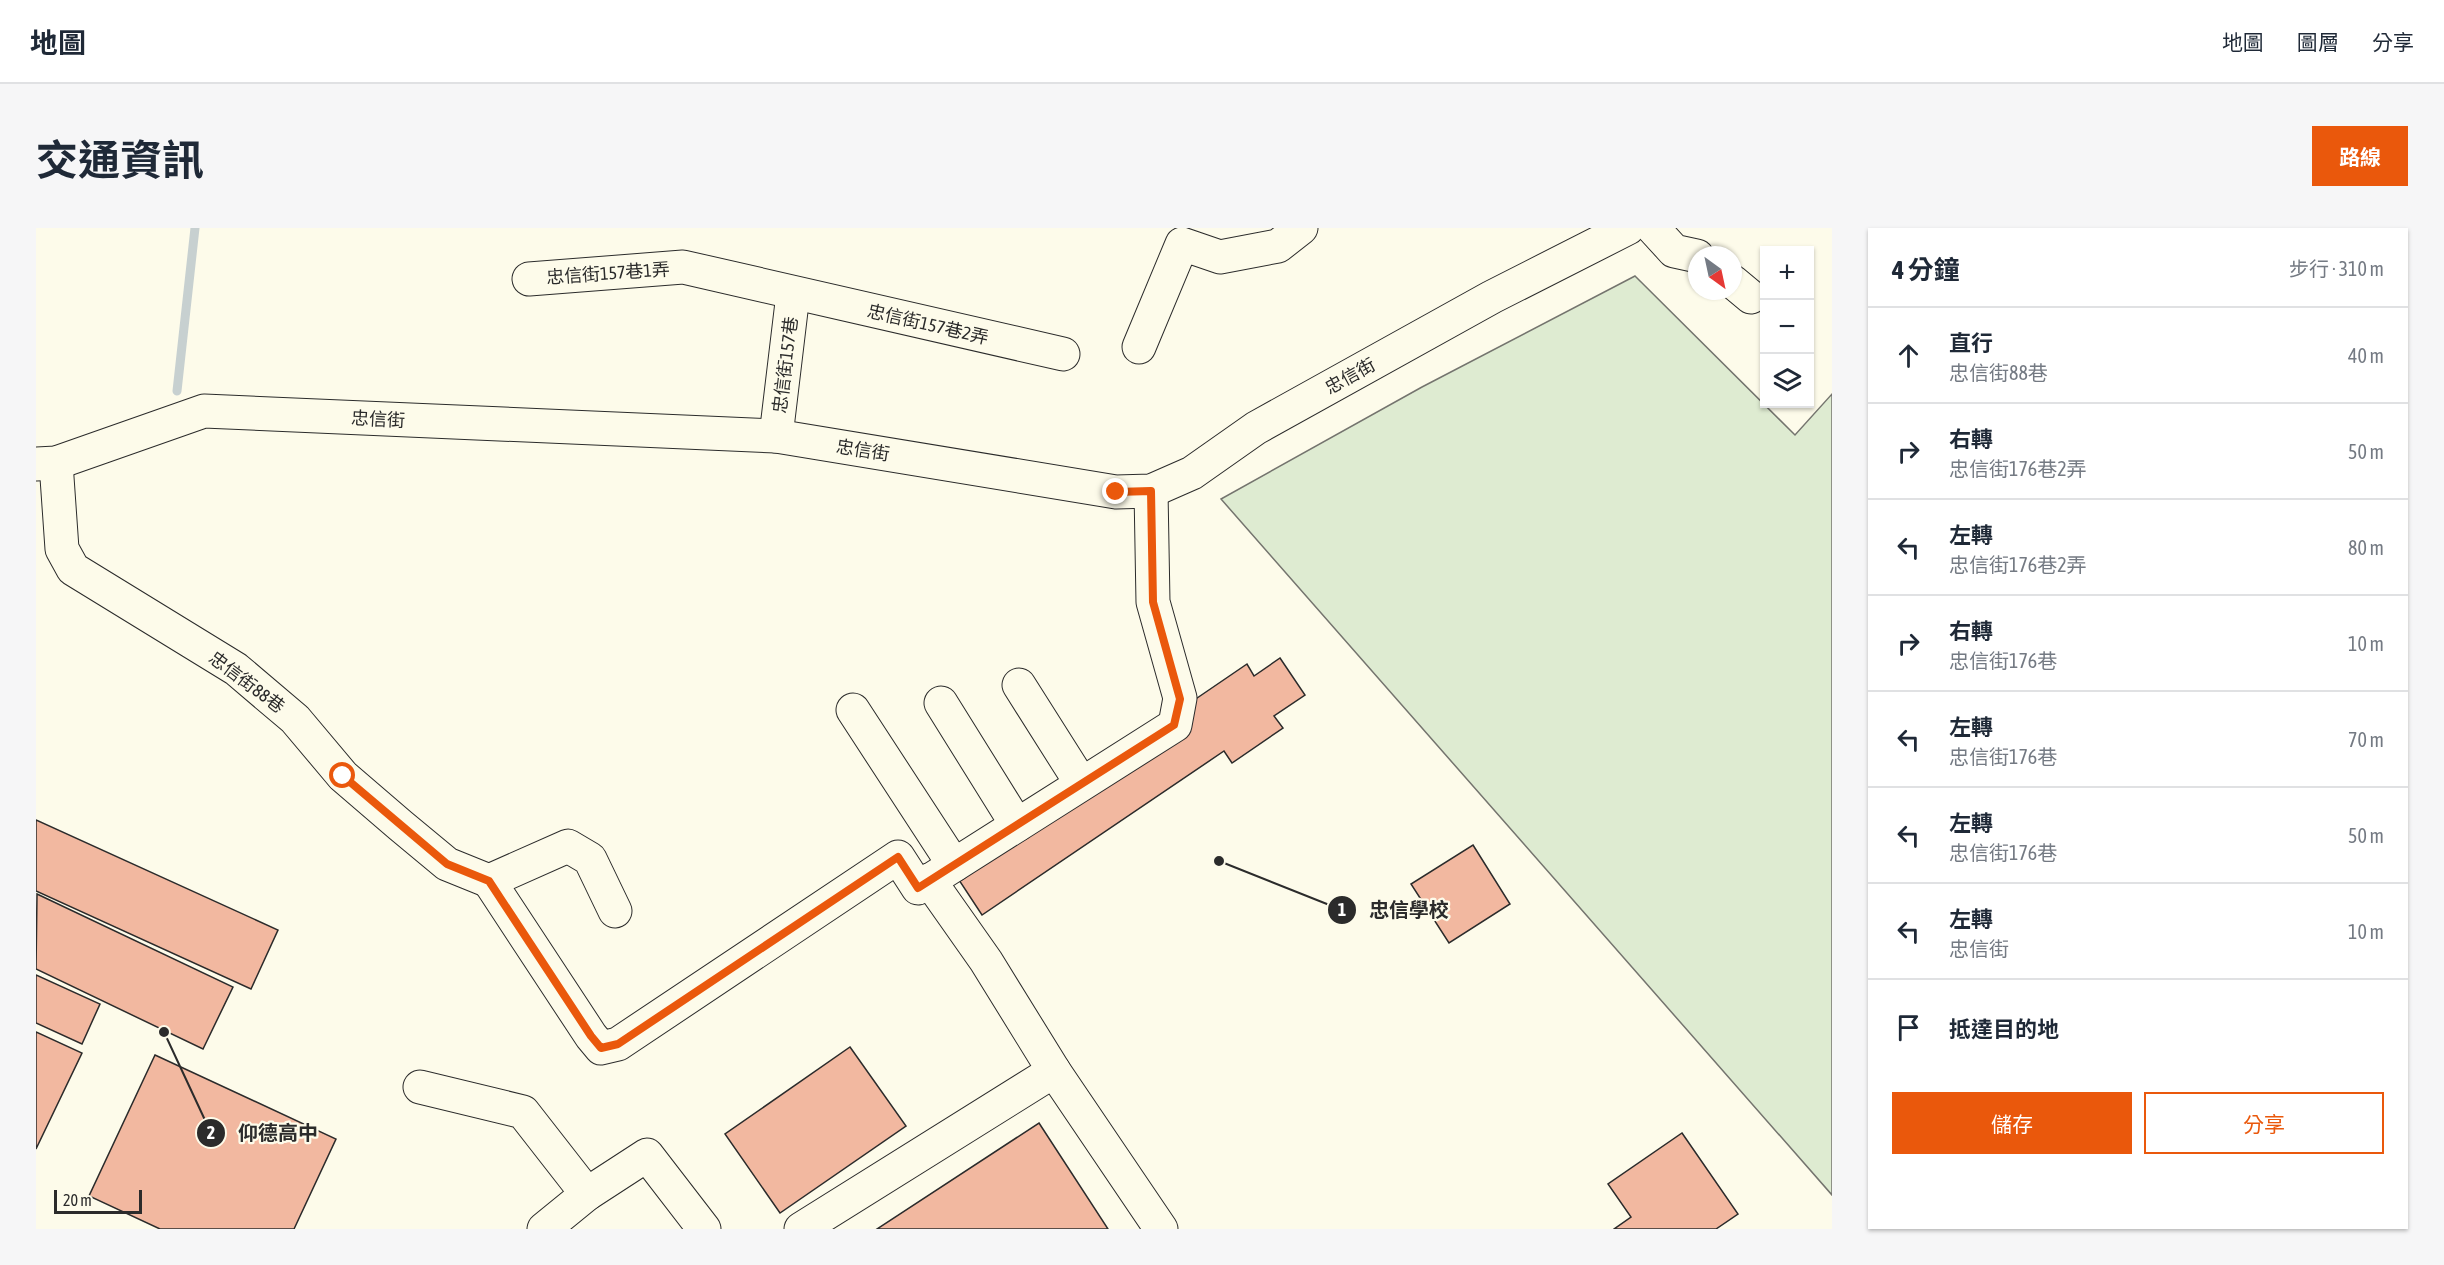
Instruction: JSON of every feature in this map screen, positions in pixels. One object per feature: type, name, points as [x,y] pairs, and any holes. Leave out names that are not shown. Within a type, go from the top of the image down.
[{"type":"street","points":[[1139,347],[1182,244],[1220,257],[1278,246],[1301,228]]},
{"type":"street","name":"忠信街","points":[[46,464],[204,411],[776,436],[1116,492],[1151,491],[1192,473],[1256,428],[1472,308],[1628,228]]},
{"type":"street","points":[[1653,228],[1674,251],[1688,253]]},
{"type":"street","name":"忠信街157巷1弄","points":[[528,279],[683,267],[793,294]]},
{"type":"street","name":"忠信街157巷2弄","points":[[793,294],[1063,354]]},
{"type":"street","name":"忠信街157巷","points":[[776,436],[793,294]]},
{"type":"street","name":"忠信街88巷","points":[[46,464],[62,549],[73,569],[236,669],[296,718],[343,776],[447,864],[489,881]]},
{"type":"street","points":[[615,911],[590,859],[568,846],[489,881],[601,1048],[618,1044],[898,857],[918,888],[1174,725],[1180,699],[1153,602],[1151,491]]},
{"type":"street","points":[[1018,685],[1081,783]]},
{"type":"street","points":[[941,703],[1017,825]]},
{"type":"street","points":[[854,710],[986,961],[1054,1071],[1161,1229]]},
{"type":"street","points":[[801,1229],[1054,1071]]},
{"type":"street","points":[[420,1087],[523,1112],[587,1194]]},
{"type":"street","points":[[544,1229],[587,1194],[647,1155],[705,1229]]},
{"type":"green space","points":[[1635,276],[1760,400],[1760,408],[1768,408],[1795,435],[1832,394],[1832,1195],[1221,499],[1422,387]]},
{"type":"building","points":[[1280,658],[1305,695],[1274,716],[1283,728],[1232,763],[1224,751],[982,915],[957,877],[1181,709],[1247,664],[1254,676]]},
{"type":"building","points":[[36,820],[278,930],[251,989],[36,891]]},
{"type":"building","points":[[1473,845],[1510,904],[1449,943],[1411,884]]},
{"type":"building","points":[[37,894],[233,987],[203,1049],[36,969]]},
{"type":"building","points":[[36,975],[100,1004],[82,1044],[36,1023]]},
{"type":"building","points":[[36,1032],[82,1053],[36,1149]]},
{"type":"building","points":[[850,1047],[906,1126],[780,1213],[725,1134]]},
{"type":"building","points":[[155,1055],[336,1139],[294,1229],[160,1229],[89,1196]]},
{"type":"building","points":[[1039,1123],[1108,1229],[877,1229]]},
{"type":"building","points":[[1682,1133],[1738,1214],[1716,1229],[1614,1229],[1631,1217],[1608,1184]]},
{"type":"waterway","points":[[177,391],[195,228]]},
{"type":"place","name":"忠信學校","points":[[1219,861]]},
{"type":"place","name":"仰德高中","points":[[164,1032]]},
{"type":"route","points":[[343,776],[447,864],[489,881],[591,1036],[601,1048],[618,1044],[898,857],[918,888],[1174,725],[1180,699],[1153,602],[1151,491],[1116,492]]}]
